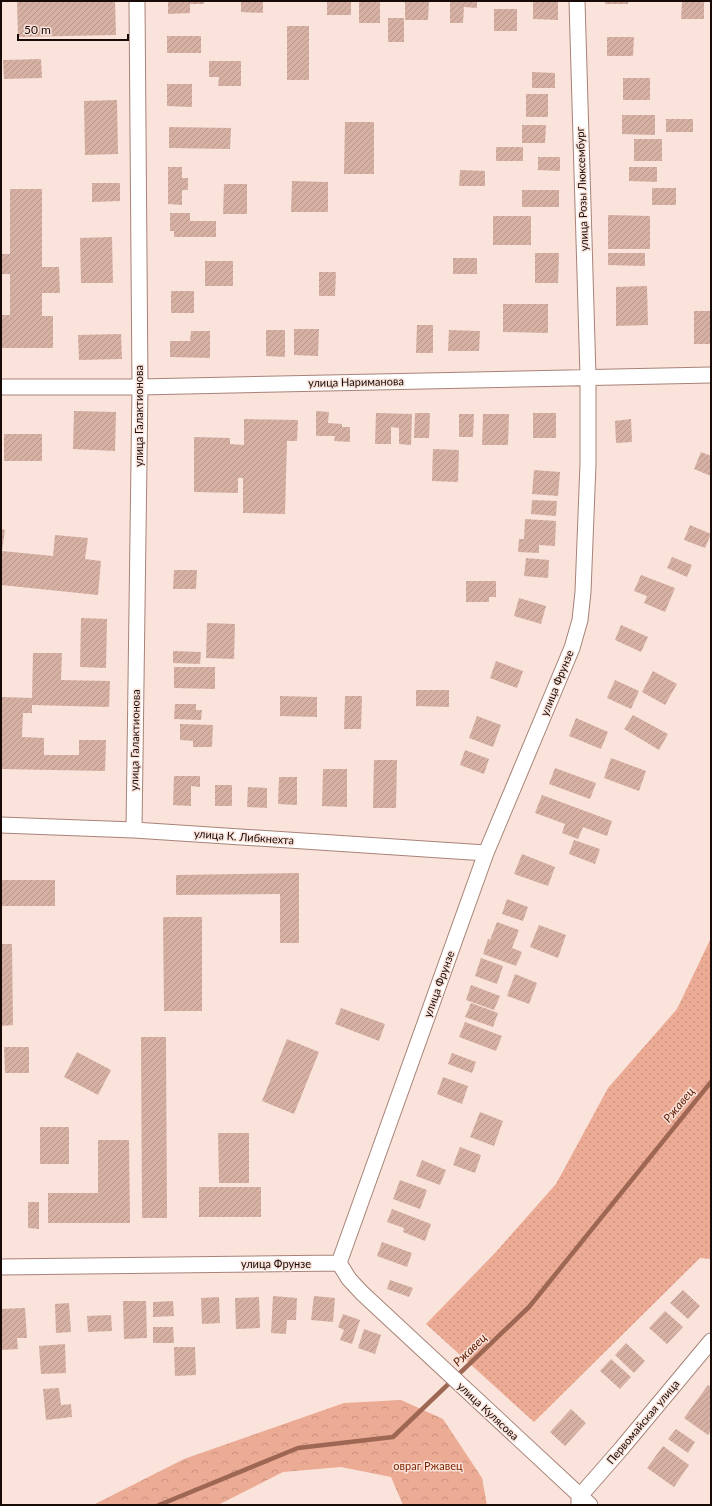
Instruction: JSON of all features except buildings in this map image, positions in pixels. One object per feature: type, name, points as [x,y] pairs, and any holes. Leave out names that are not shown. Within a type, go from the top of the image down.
[{"type":"street","name":"улица Галактионова","points":[[134,830],[140,387],[137,1]]},
{"type":"street","name":"улица Розы Люксембург","points":[[577,1],[588,376]]},
{"type":"street","name":"улица Нариманова","points":[[1,387],[140,387],[588,376],[711,375]]},
{"type":"street","name":"улица Фрунзе","points":[[1,1267],[339,1264],[486,853],[572,648],[580,620],[583,592],[588,464],[588,376]]},
{"type":"street","name":"улица К. Либкнехта","points":[[1,825],[134,830],[486,853]]},
{"type":"street","name":"улица Кулясова","points":[[339,1264],[349,1279],[362,1293],[583,1502]]},
{"type":"street","name":"Первомайская улица","points":[[583,1502],[621,1449],[711,1341]]},
{"type":"green space","points":[[711,938],[711,1259],[700,1258],[534,1422],[426,1324],[495,1253],[556,1184],[608,1088],[677,1009]]},
{"type":"green space","name":"овраг Ржавец","points":[[401,1400],[443,1419],[482,1478],[487,1505],[403,1505],[391,1477],[341,1467],[283,1472],[218,1505],[93,1505],[184,1459],[344,1403]]},
{"type":"waterway","name":"Ржавец","points":[[159,1505],[298,1448],[393,1437],[529,1307],[711,1082]]}]
